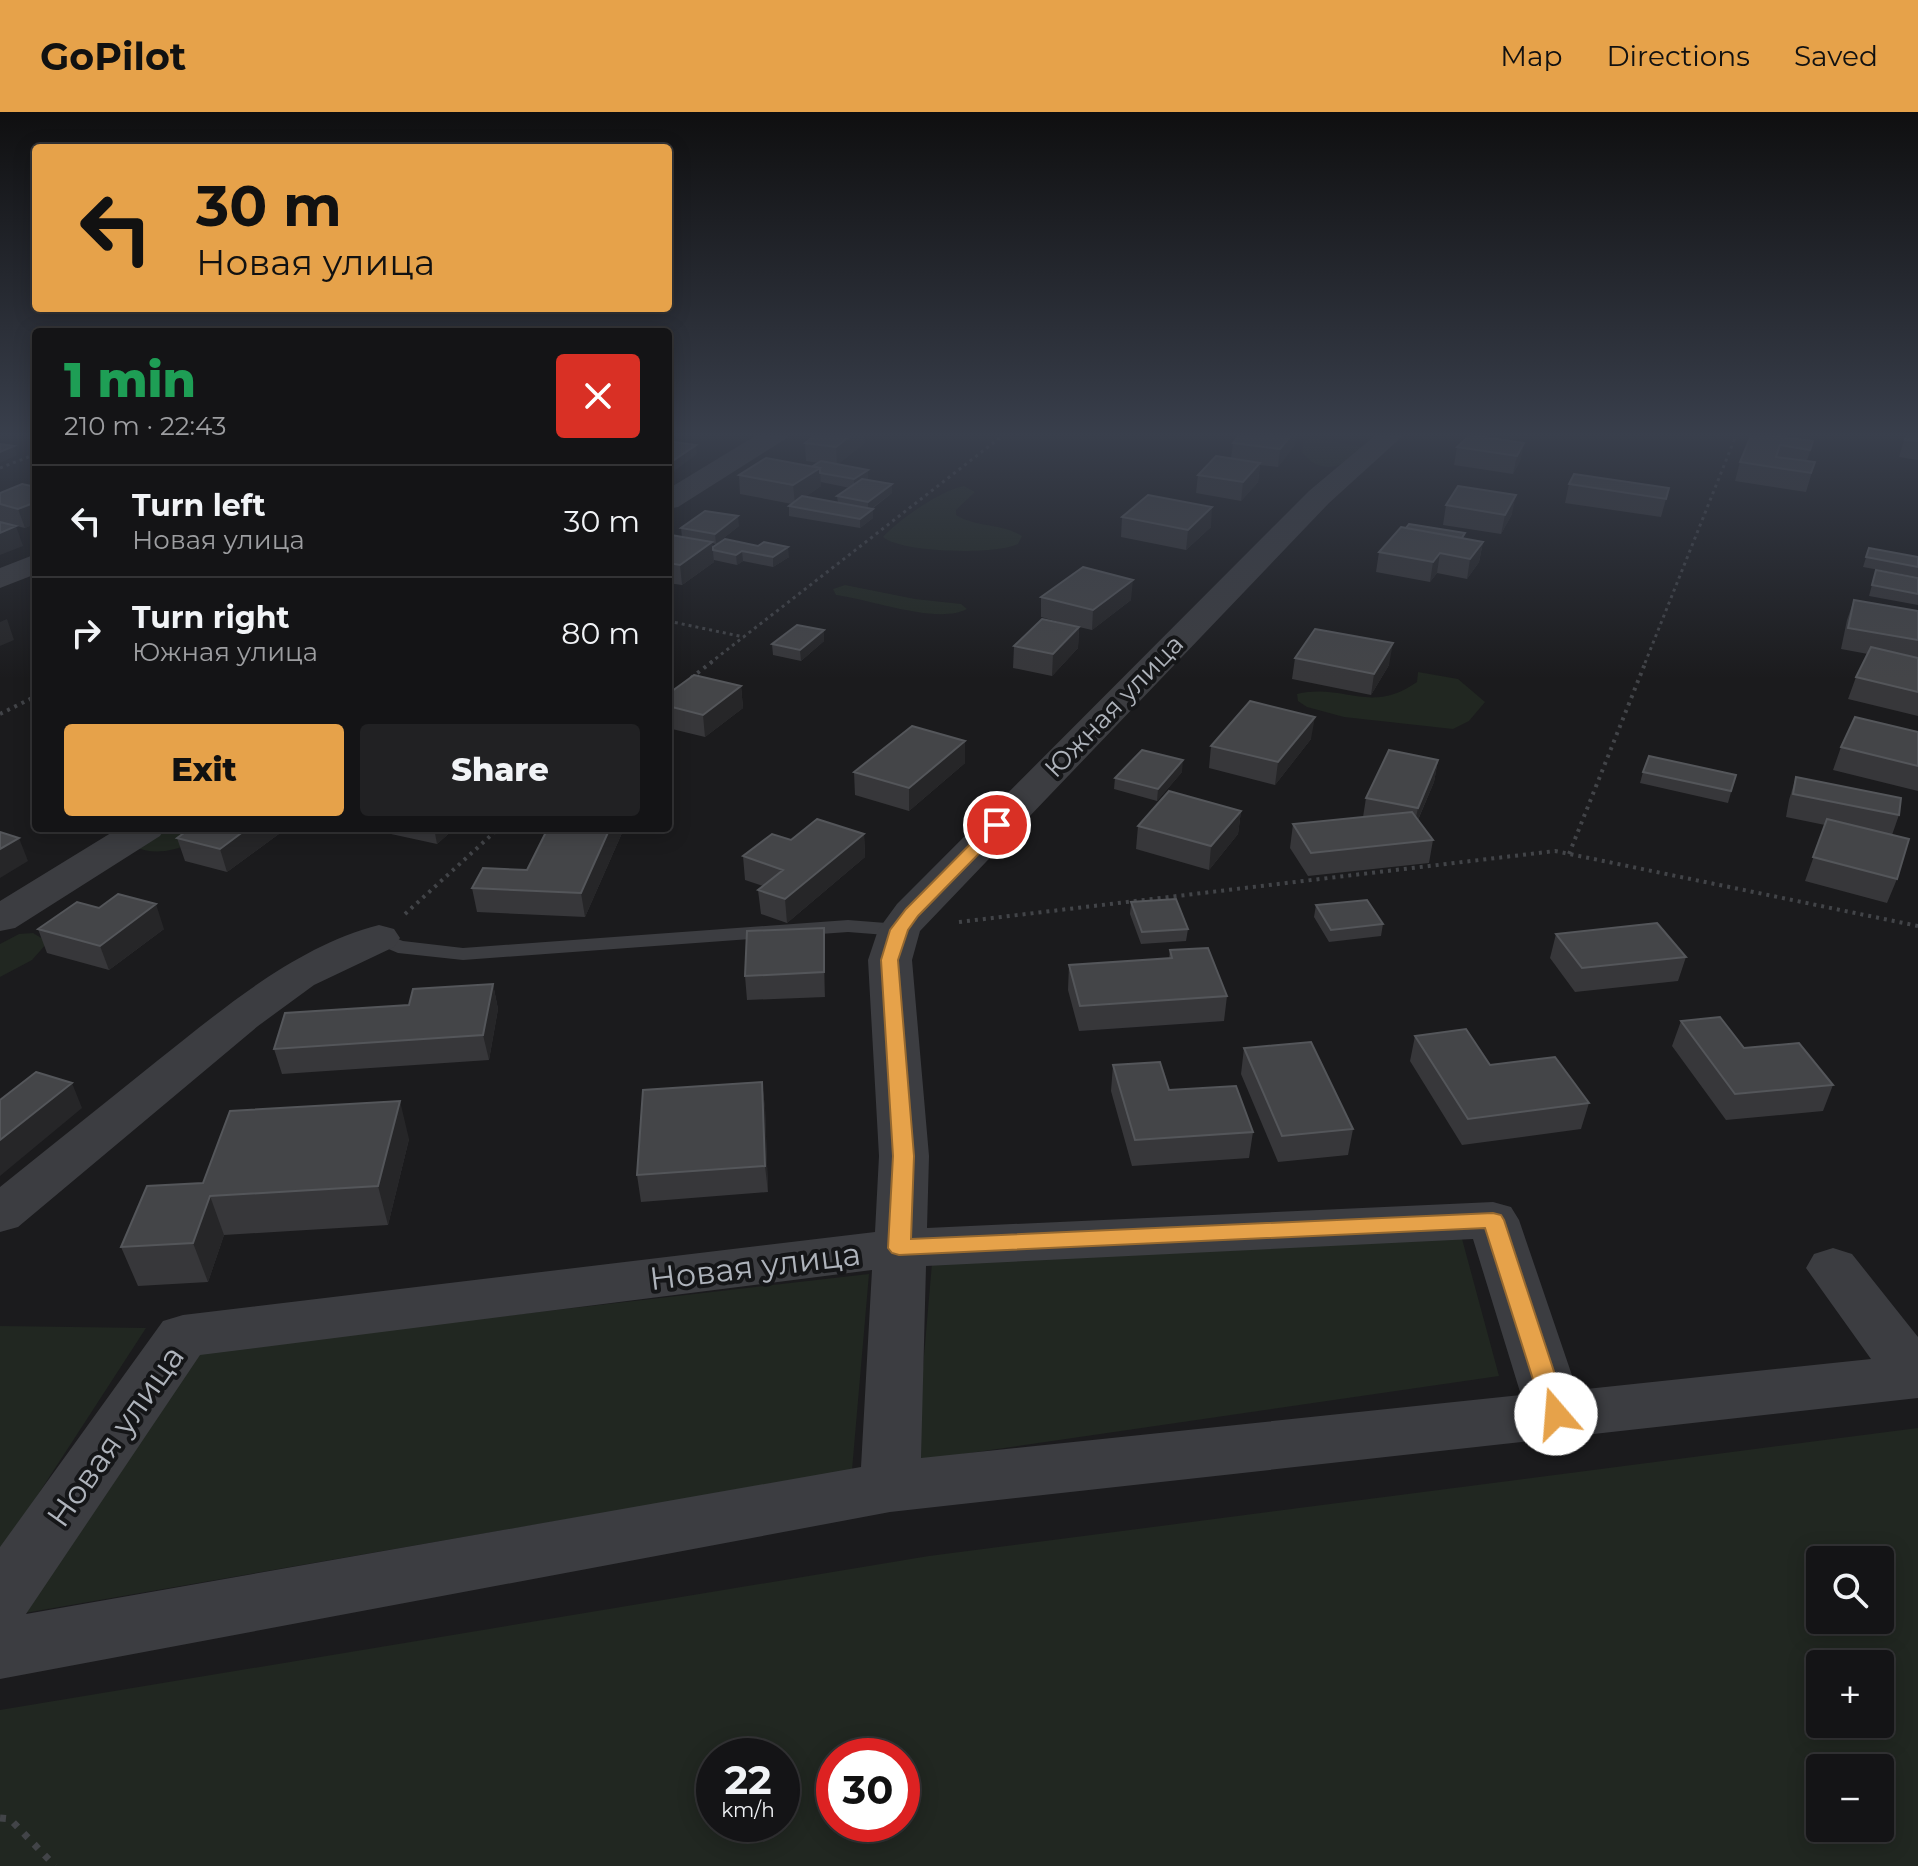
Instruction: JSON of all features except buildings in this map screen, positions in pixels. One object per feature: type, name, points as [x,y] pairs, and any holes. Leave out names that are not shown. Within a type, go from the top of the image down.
[{"type":"street","name":"Южная улица","points":[[890,1487],[904,1156],[889,984],[890,960],[899,930],[912,913],[1302,515]]},
{"type":"street","points":[[0,579],[32,565]]},
{"type":"street","points":[[0,919],[140,832]]},
{"type":"street","points":[[0,1214],[242,1016],[299,976],[379,938]]},
{"type":"street","name":"Новая улица","points":[[0,1599],[183,1336],[899,1248],[1493,1220],[1556,1414]]},
{"type":"street","points":[[1833,1268],[1917,1376]]},
{"type":"street","points":[[0,1649],[890,1487],[1917,1376]]},
{"type":"lane","points":[[379,938],[398,947],[463,954],[848,926],[899,930]]},
{"type":"path","points":[[690,679],[901,515]]},
{"type":"path","points":[[1569,854],[1704,515]]},
{"type":"path","points":[[672,622],[744,637]]},
{"type":"path","points":[[0,714],[32,698]]},
{"type":"path","points":[[379,938],[495,832]]},
{"type":"path","points":[[899,930],[1555,851],[1918,926]]},
{"type":"path","points":[[0,1818],[10,1819],[55,1866]]},
{"type":"shaded area","points":[[909,515],[956,515],[1022,536],[1018,544],[1007,548],[970,551],[928,549],[883,537]]},
{"type":"shaded area","points":[[845,585],[915,599],[961,604],[967,609],[954,613],[922,613],[836,595],[833,589]]},
{"type":"shaded area","points":[[1418,672],[1458,679],[1485,702],[1469,721],[1453,729],[1344,717],[1307,707],[1298,701],[1297,694],[1314,692],[1385,696],[1417,682]]},
{"type":"shaded area","points":[[148,832],[214,832],[167,851],[133,846]]},
{"type":"shaded area","points":[[33,933],[48,942],[32,960],[0,977],[0,944],[19,934]]},
{"type":"shaded area","points":[[1461,1235],[1499,1376],[915,1461],[932,1263]]},
{"type":"shaded area","points":[[869,1274],[852,1470],[13,1615],[191,1352]]},
{"type":"shaded area","points":[[0,1326],[146,1328],[0,1553]]},
{"type":"shaded area","points":[[1918,1428],[1918,1866],[0,1866],[0,1710],[929,1556]]},
{"type":"route","points":[[997,825],[912,913],[899,930],[890,960],[889,984],[904,1156],[899,1248],[1493,1220],[1556,1414]]}]
